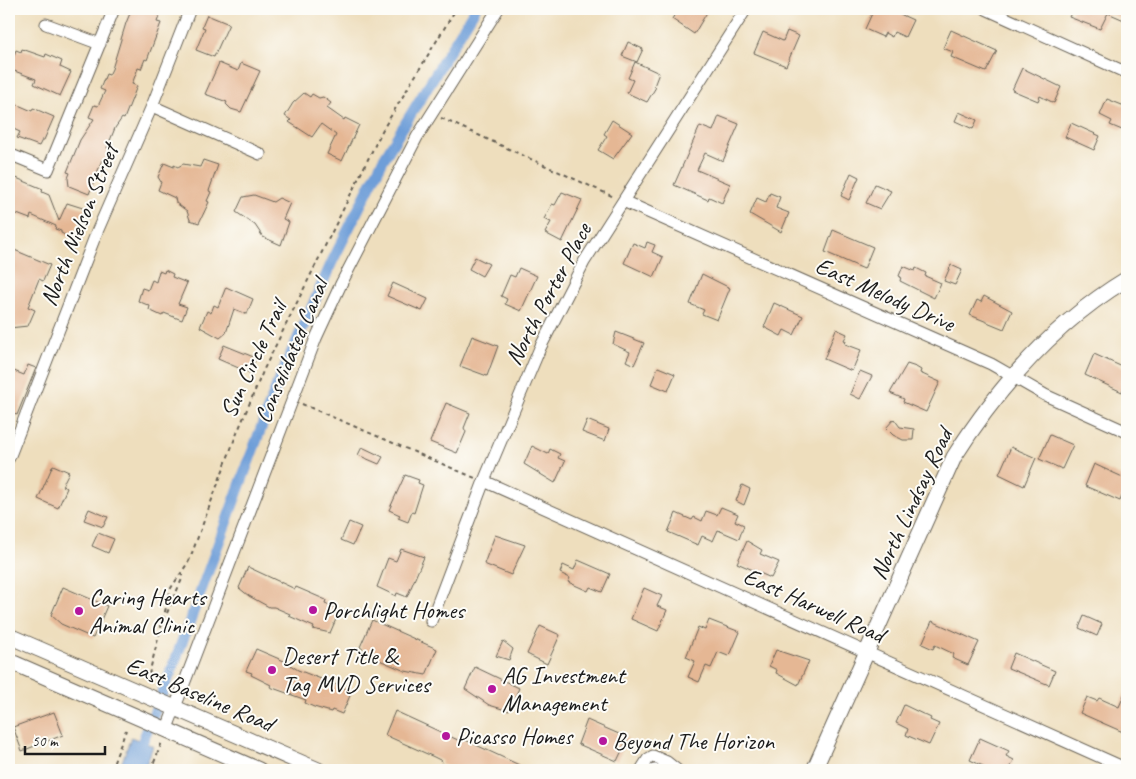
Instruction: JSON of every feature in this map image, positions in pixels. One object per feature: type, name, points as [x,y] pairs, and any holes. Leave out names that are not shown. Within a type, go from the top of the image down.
[{"type":"main road","name":"North Lindsay Road","points":[[814,770],[954,457],[981,413],[1042,344],[1073,317],[1127,280]]},
{"type":"main road","name":"East Baseline Road","points":[[9,636],[145,688],[176,708],[318,770]]},
{"type":"main road","name":"East Baseline Road","points":[[9,661],[259,770]]},
{"type":"street","points":[[9,154],[48,170],[114,9]]},
{"type":"street","name":"North Nielson Street","points":[[9,458],[96,234],[152,106],[190,9]]},
{"type":"street","name":"Consolidated Canal","points":[[166,730],[316,338],[341,284],[417,137],[498,9]]},
{"type":"street","name":"North Porter Place","points":[[432,621],[484,482],[540,348],[584,262],[746,9]]},
{"type":"street","points":[[986,9],[1127,73]]},
{"type":"street","points":[[46,24],[100,44]]},
{"type":"street","points":[[152,106],[260,154]]},
{"type":"street","name":"East Melody Drive","points":[[623,202],[1014,375],[1045,395],[1127,432]]},
{"type":"street","name":"East Harwell Road","points":[[484,482],[1127,769]]},
{"type":"street","points":[[641,770],[648,758],[653,756],[674,769]]},
{"type":"street","points":[[654,770],[660,770]]},
{"type":"path","name":"Sun Circle Trail","points":[[145,688],[166,615],[171,588],[189,561],[238,429],[268,360],[382,129],[456,9]]},
{"type":"path","points":[[432,113],[458,127],[623,202]]},
{"type":"path","points":[[302,404],[484,482]]},
{"type":"path","name":"Sun Circle Trail","points":[[166,615],[177,592],[182,572]]},
{"type":"path","points":[[111,770],[126,730]]},
{"type":"path","points":[[151,770],[166,730]]},
{"type":"water","points":[[131,737],[153,746],[144,770],[119,770]]},
{"type":"building","points":[[135,9],[161,11],[157,22],[161,23],[147,60],[145,59],[141,69],[138,68],[132,84],[137,86],[124,119],[122,118],[115,128],[107,148],[111,149],[106,162],[102,160],[89,194],[69,186],[68,178],[70,173],[67,172],[80,140],[94,119],[89,117],[94,105],[98,106],[105,91],[100,89],[106,74],[109,75],[112,69],[126,23],[131,11],[134,12]]},
{"type":"building","points":[[678,9],[709,9],[694,34],[672,19]]},
{"type":"building","points":[[874,9],[889,9],[913,20],[905,37],[894,32],[892,37],[885,33],[883,37],[865,29]]},
{"type":"building","points":[[1073,9],[1120,9],[1127,13],[1124,20],[1108,13],[1100,29],[1069,17]]},
{"type":"building","points":[[207,15],[229,24],[214,57],[196,50],[205,28],[202,27]]},
{"type":"building","points":[[951,30],[997,51],[986,72],[951,57],[953,52],[943,48]]},
{"type":"building","points":[[787,31],[799,36],[786,66],[754,53],[763,32],[783,41]]},
{"type":"building","points":[[628,42],[643,49],[637,62],[622,56]]},
{"type":"building","points":[[22,49],[45,57],[46,54],[62,61],[60,67],[71,72],[60,96],[34,84],[36,79],[9,69],[16,50],[21,52]]},
{"type":"building","points":[[635,62],[659,73],[654,86],[656,87],[647,102],[627,93],[633,80],[628,78]]},
{"type":"building","points":[[219,63],[238,71],[241,63],[260,71],[241,112],[231,109],[226,104],[227,102],[205,94]]},
{"type":"building","points":[[1022,68],[1061,87],[1054,103],[1040,96],[1038,101],[1012,90]]},
{"type":"building","points":[[304,93],[310,97],[312,94],[319,98],[323,97],[331,103],[327,108],[344,120],[345,118],[359,125],[342,161],[327,154],[336,135],[321,124],[312,137],[289,122],[291,120],[285,116],[293,103]]},
{"type":"building","points":[[1107,99],[1127,107],[1127,127],[1124,126],[1122,130],[1110,125],[1112,121],[1100,115]]},
{"type":"building","points":[[9,101],[32,111],[33,108],[54,117],[44,140],[42,140],[39,146],[17,138],[20,132],[9,127]]},
{"type":"building","points":[[959,112],[977,120],[973,129],[955,121]]},
{"type":"building","points":[[719,116],[739,124],[723,161],[705,153],[697,170],[730,184],[722,203],[709,197],[708,200],[674,185],[700,126],[713,131]]},
{"type":"building","points":[[612,120],[632,133],[613,159],[598,150],[607,136],[604,134]]},
{"type":"building","points":[[1071,123],[1100,136],[1094,150],[1065,137]]},
{"type":"building","points":[[203,160],[218,165],[209,191],[211,192],[207,201],[209,202],[199,223],[190,220],[187,211],[176,203],[175,198],[158,190],[161,182],[158,177],[164,163],[174,167],[174,165],[178,167],[183,164],[200,167]]},
{"type":"building","points":[[851,173],[859,177],[849,200],[841,196]]},
{"type":"building","points":[[9,175],[43,189],[42,192],[49,195],[59,221],[67,203],[89,210],[84,221],[80,219],[71,238],[55,229],[56,226],[31,215],[30,219],[9,211]]},
{"type":"building","points":[[875,184],[891,191],[880,209],[866,203]]},
{"type":"building","points":[[562,192],[582,200],[562,242],[545,233],[551,222],[544,219],[552,204],[555,205]]},
{"type":"building","points":[[770,193],[780,197],[776,208],[789,213],[781,232],[750,214],[757,198],[766,202]]},
{"type":"building","points":[[254,195],[273,202],[279,198],[290,203],[283,219],[289,222],[281,245],[263,237],[255,225],[236,212],[243,197]]},
{"type":"building","points":[[833,230],[873,247],[864,269],[825,252]]},
{"type":"building","points":[[647,242],[655,245],[652,252],[663,257],[654,277],[624,263],[633,243],[645,248]]},
{"type":"building","points":[[12,249],[50,265],[43,281],[39,279],[28,307],[35,310],[28,326],[9,328],[9,257]]},
{"type":"building","points":[[475,257],[489,264],[482,276],[469,269]]},
{"type":"building","points":[[951,265],[962,270],[955,285],[944,281]]},
{"type":"building","points":[[903,266],[915,271],[916,268],[926,273],[925,276],[941,283],[934,298],[900,281],[901,277],[899,276]]},
{"type":"building","points":[[519,268],[537,276],[521,311],[505,304],[507,299],[501,296],[510,275],[515,277]]},
{"type":"building","points":[[165,270],[173,274],[172,277],[187,283],[178,304],[187,307],[182,320],[164,313],[162,316],[149,310],[150,306],[138,301],[142,288],[148,290],[152,280],[156,282],[159,271],[164,273]]},
{"type":"building","points":[[702,274],[730,288],[717,320],[702,314],[704,310],[690,304]]},
{"type":"building","points":[[393,283],[428,299],[422,311],[387,296]]},
{"type":"building","points":[[226,287],[253,299],[247,314],[234,309],[226,333],[220,338],[200,327],[207,311],[211,313],[214,305],[218,307]]},
{"type":"building","points":[[984,296],[1012,311],[1004,329],[970,315],[977,300],[981,302]]},
{"type":"building","points":[[774,303],[803,316],[794,335],[784,330],[781,336],[764,327]]},
{"type":"building","points":[[836,329],[847,334],[844,340],[846,341],[845,344],[861,350],[852,371],[824,359]]},
{"type":"building","points":[[616,332],[644,343],[634,365],[626,361],[630,352],[613,344]]},
{"type":"building","points":[[472,336],[498,346],[487,376],[460,366]]},
{"type":"building","points":[[224,345],[256,358],[250,373],[218,359]]},
{"type":"building","points":[[1094,354],[1127,369],[1127,380],[1122,392],[1085,375]]},
{"type":"building","points":[[907,364],[921,370],[920,373],[940,382],[926,412],[903,402],[904,399],[890,393]]},
{"type":"building","points":[[28,365],[36,368],[17,415],[9,412],[9,369],[24,375]]},
{"type":"building","points":[[658,367],[675,374],[668,391],[651,384]]},
{"type":"building","points":[[860,371],[872,376],[860,399],[850,394]]},
{"type":"building","points":[[446,403],[470,413],[464,428],[466,432],[457,453],[430,442]]},
{"type":"building","points":[[894,419],[900,427],[914,429],[913,440],[903,440],[893,435],[886,428]]},
{"type":"building","points":[[587,420],[609,429],[605,441],[582,432]]},
{"type":"building","points":[[1050,435],[1073,445],[1062,469],[1039,459]]},
{"type":"building","points":[[532,446],[548,454],[550,449],[560,454],[558,458],[565,461],[555,483],[524,464]]},
{"type":"building","points":[[362,447],[383,457],[379,464],[358,455]]},
{"type":"building","points":[[1011,447],[1036,458],[1024,486],[999,474]]},
{"type":"building","points":[[1094,464],[1127,479],[1127,498],[1122,496],[1120,501],[1085,486]]},
{"type":"building","points":[[53,465],[69,472],[62,486],[67,488],[58,508],[38,499]]},
{"type":"building","points":[[405,475],[419,480],[418,483],[423,485],[414,513],[412,512],[408,522],[398,518],[400,515],[389,510]]},
{"type":"building","points":[[742,485],[750,489],[744,505],[736,501]]},
{"type":"building","points":[[721,507],[738,514],[735,521],[744,525],[739,539],[718,530],[713,541],[702,536],[698,545],[668,532],[676,513],[692,520],[694,517],[702,521],[706,511],[717,515]]},
{"type":"building","points":[[89,509],[108,517],[103,527],[84,520]]},
{"type":"building","points":[[349,522],[361,527],[353,545],[341,540]]},
{"type":"building","points":[[98,533],[114,539],[108,553],[92,546]]},
{"type":"building","points":[[495,535],[525,545],[511,575],[484,564]]},
{"type":"building","points":[[747,541],[762,550],[760,554],[779,562],[771,578],[737,563]]},
{"type":"building","points":[[401,549],[424,557],[407,597],[397,593],[396,596],[377,587],[388,558],[396,561]]},
{"type":"building","points":[[578,560],[610,574],[602,592],[590,587],[588,591],[568,582],[570,578],[560,573],[563,565],[574,570]]},
{"type":"building","points":[[248,567],[295,589],[296,587],[326,600],[325,603],[340,610],[330,633],[313,629],[314,627],[289,616],[290,614],[274,607],[269,607],[239,588]]},
{"type":"building","name":"Caring Hearts Animal Clinic","points":[[63,587],[107,606],[93,638],[61,624],[51,615]]},
{"type":"building","points":[[644,588],[662,596],[657,606],[667,610],[658,631],[631,619]]},
{"type":"building","points":[[1084,616],[1102,624],[1097,636],[1079,628]]},
{"type":"building","points":[[372,620],[437,649],[426,675],[405,671],[377,659],[360,647]]},
{"type":"building","points":[[709,620],[740,632],[731,653],[728,656],[718,652],[711,668],[706,666],[699,682],[688,677],[695,661],[686,657],[698,627],[705,630]]},
{"type":"building","points":[[932,621],[979,642],[968,665],[952,658],[954,654],[935,645],[933,649],[922,644]]},
{"type":"building","points":[[540,626],[560,635],[547,664],[527,654]]},
{"type":"building","points":[[503,641],[513,649],[509,660],[496,656]]},
{"type":"building","points":[[256,649],[284,661],[298,670],[352,691],[342,714],[314,707],[305,703],[306,700],[270,687],[271,685],[251,675],[252,673],[246,671]]},
{"type":"building","points":[[776,650],[809,661],[798,685],[776,673],[777,670],[769,666]]},
{"type":"building","points":[[1014,653],[1055,671],[1049,685],[1008,668]]},
{"type":"building","name":"AG Investment Management","points":[[475,667],[519,688],[509,711],[489,705],[465,689]]},
{"type":"building","points":[[1127,688],[1127,723],[1123,732],[1080,713],[1087,697],[1097,701],[1099,698],[1119,707]]},
{"type":"building","points":[[904,705],[939,724],[929,745],[906,735],[908,729],[896,723]]},
{"type":"building","points":[[395,711],[460,741],[461,738],[530,770],[455,770],[441,764],[442,761],[385,735]]},
{"type":"building","points":[[54,712],[63,735],[22,751],[13,727]]},
{"type":"building","name":"Beyond The Horizon","points":[[587,720],[628,738],[617,761],[578,744]]},
{"type":"building","points":[[980,738],[1009,751],[1006,756],[1014,760],[1009,770],[981,770],[983,766],[970,760]]},
{"type":"waterway","points":[[131,770],[172,669],[277,385],[332,262],[383,160],[475,9]]},
{"type":"place","name":"Porchlight Homes","points":[[313,610]]},
{"type":"place","name":"Caring Hearts Animal Clinic","points":[[79,611]]},
{"type":"place","name":"Desert Title & Tag MVD Services","points":[[272,670]]},
{"type":"place","name":"AG Investment Management","points":[[492,689]]},
{"type":"place","name":"Picasso Homes","points":[[446,736]]},
{"type":"place","name":"Beyond The Horizon","points":[[603,741]]}]
